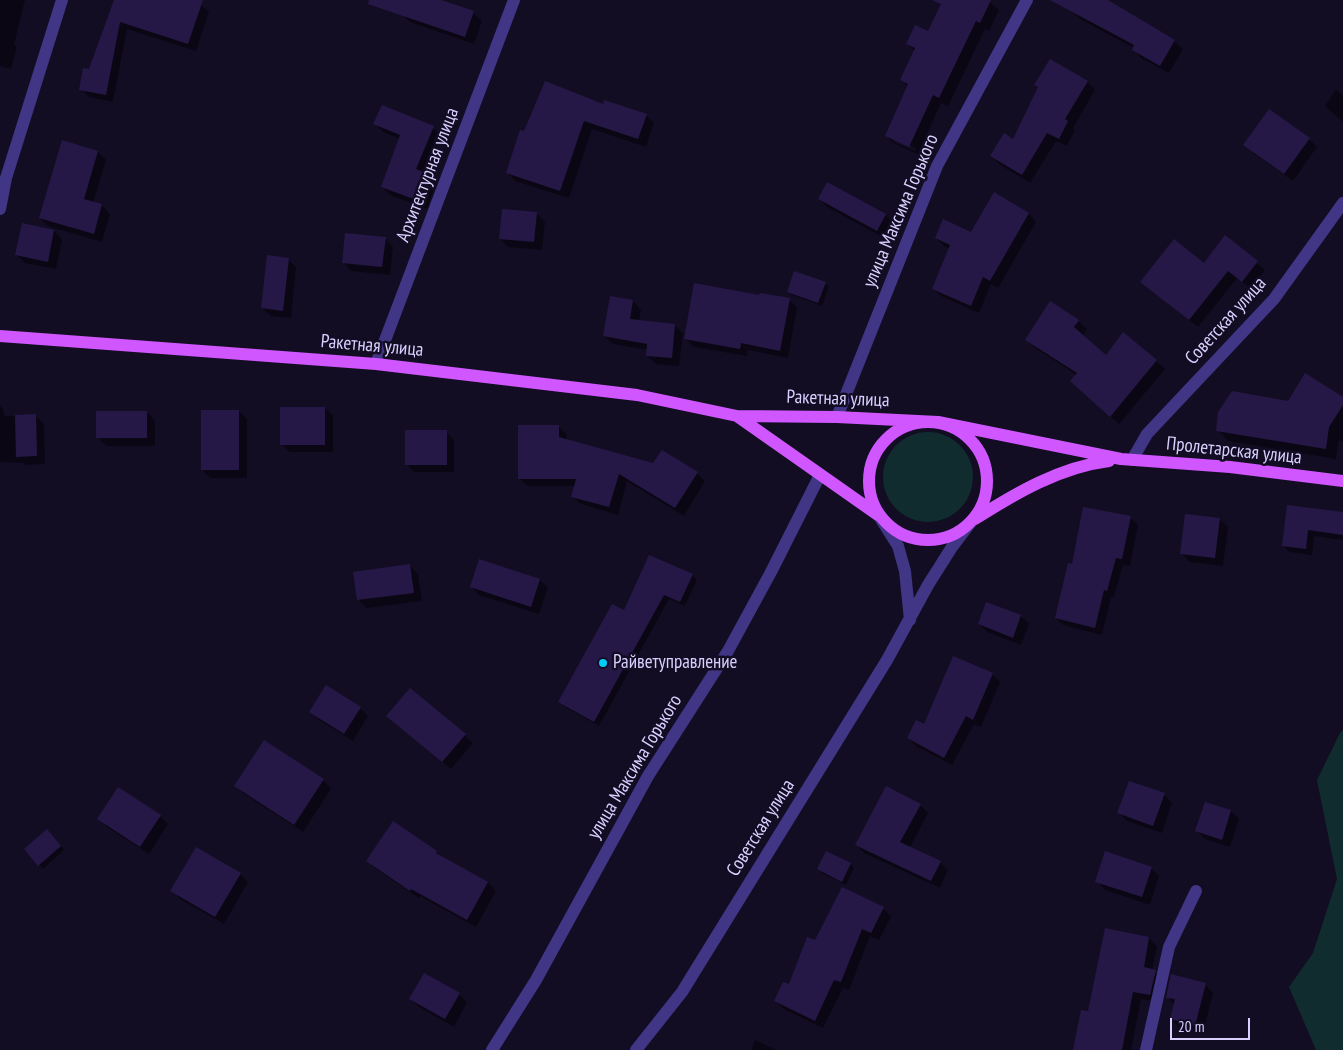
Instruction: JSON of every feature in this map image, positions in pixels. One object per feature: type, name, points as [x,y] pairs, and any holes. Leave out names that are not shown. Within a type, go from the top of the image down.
[{"type":"main road","name":"Ракетная улица","points":[[0,336],[376,364],[637,395],[737,416],[837,417],[938,422]]},
{"type":"main road","name":"Ракетная улица","points":[[737,416],[879,516]]},
{"type":"main road","name":"Пролетарская улица","points":[[938,422],[1127,460],[1230,467],[1343,481]]},
{"type":"main road","points":[[938,422],[962,432],[980,451],[987,479],[982,507],[970,522],[956,533],[938,540],[919,540],[896,532],[879,516],[870,494],[871,462],[889,435],[912,423],[938,422]]},
{"type":"main road","name":"Пролетарская улица","points":[[970,522],[1008,498],[1053,476],[1088,463],[1127,460]]},
{"type":"street","points":[[0,209],[6,178],[62,0]]},
{"type":"street","name":"Архитектурная улица","points":[[376,364],[514,0]]},
{"type":"street","name":"улица Максима Горького","points":[[837,417],[937,166],[1027,0]]},
{"type":"street","name":"Советская улица","points":[[1127,460],[1147,434],[1274,299],[1343,203]]},
{"type":"street","name":"улица Максима Горького","points":[[492,1050],[536,980],[648,776],[728,651],[771,572],[820,475]]},
{"type":"street","points":[[879,516],[898,546],[905,571],[910,620]]},
{"type":"street","name":"Советская улица","points":[[636,1050],[682,992],[910,620],[928,585],[970,522]]},
{"type":"street","points":[[1146,1050],[1168,947],[1196,891]]},
{"type":"green space","points":[[919,432],[937,432],[953,439],[966,452],[973,468],[973,486],[966,502],[953,515],[937,522],[919,522],[903,515],[890,502],[883,486],[883,468],[890,452],[903,439]]},
{"type":"green space","points":[[1343,730],[1343,1050],[1316,1050],[1289,987],[1313,953],[1337,879],[1317,780]]},
{"type":"building","points":[[114,0],[203,0],[188,44],[120,22],[106,95],[79,90],[83,68],[89,69]]},
{"type":"building","points":[[369,0],[441,0],[474,11],[465,37],[368,4]]},
{"type":"building","points":[[932,0],[991,0],[980,23],[976,21],[939,98],[933,95],[909,147],[885,136],[908,84],[900,80],[915,48],[906,44],[915,25],[928,31],[941,4]]},
{"type":"building","points":[[1050,0],[1108,0],[1175,40],[1160,66],[1132,50],[1134,45]]},
{"type":"building","points":[[1050,59],[1088,81],[1065,119],[1068,121],[1059,139],[1047,133],[1022,175],[990,156],[1004,133],[1013,139],[1038,87],[1034,85]]},
{"type":"building","points":[[545,81],[603,104],[604,100],[647,114],[638,139],[584,121],[560,191],[506,173],[520,130],[524,131]]},
{"type":"building","points":[[382,105],[434,126],[416,169],[429,174],[419,201],[381,187],[400,135],[373,124]]},
{"type":"building","points":[[1269,109],[1310,138],[1284,174],[1243,145]]},
{"type":"building","points":[[62,140],[98,151],[84,199],[102,204],[94,234],[39,218]]},
{"type":"building","points":[[827,182],[886,214],[877,231],[818,199]]},
{"type":"building","points":[[994,192],[1029,213],[990,281],[983,277],[971,306],[932,289],[950,245],[935,238],[943,219],[971,232]]},
{"type":"building","points":[[502,209],[537,212],[534,242],[499,239]]},
{"type":"building","points":[[22,223],[54,230],[48,262],[15,255]]},
{"type":"building","points":[[345,233],[386,237],[382,267],[342,263]]},
{"type":"building","points":[[1225,235],[1258,261],[1242,282],[1228,271],[1189,320],[1140,282],[1174,239],[1204,263]]},
{"type":"building","points":[[267,255],[289,258],[283,311],[261,308]]},
{"type":"building","points":[[794,271],[826,282],[818,303],[787,292]]},
{"type":"building","points":[[694,283],[759,295],[760,293],[790,298],[780,351],[741,343],[740,349],[684,339]]},
{"type":"building","points":[[610,296],[633,300],[630,319],[675,324],[672,358],[646,356],[647,344],[603,336]]},
{"type":"building","points":[[1050,301],[1079,320],[1074,327],[1106,355],[1123,332],[1157,360],[1110,417],[1070,381],[1077,373],[1025,340]]},
{"type":"building","points":[[1305,373],[1343,397],[1343,405],[1329,427],[1326,449],[1216,431],[1218,412],[1232,391],[1288,401]]},
{"type":"building","points":[[280,407],[325,407],[325,445],[280,445]]},
{"type":"building","points":[[201,410],[239,410],[239,470],[201,470]]},
{"type":"building","points":[[96,411],[147,411],[147,438],[96,438]]},
{"type":"building","points":[[36,414],[37,456],[16,457],[15,415]]},
{"type":"building","points":[[518,425],[559,425],[559,437],[653,463],[662,450],[698,472],[675,508],[619,474],[609,507],[571,497],[576,479],[518,479]]},
{"type":"building","points":[[405,430],[447,430],[447,465],[405,465]]},
{"type":"building","points":[[1287,505],[1343,512],[1343,535],[1308,530],[1306,549],[1282,546]]},
{"type":"building","points":[[1083,507],[1131,516],[1122,559],[1116,558],[1107,591],[1104,590],[1095,628],[1055,618],[1068,563],[1072,564]]},
{"type":"building","points":[[1185,514],[1220,518],[1215,558],[1180,554]]},
{"type":"building","name":"Райветуправление","points":[[649,555],[693,574],[680,602],[664,595],[594,722],[558,702],[612,604],[624,610]]},
{"type":"building","points":[[479,559],[540,579],[531,607],[470,587]]},
{"type":"building","points":[[410,564],[414,593],[357,600],[353,572]]},
{"type":"building","points":[[986,602],[1021,615],[1013,638],[978,624]]},
{"type":"building","points":[[953,656],[993,673],[973,720],[966,716],[944,758],[907,738],[916,720],[924,724]]},
{"type":"building","points":[[326,685],[361,707],[344,734],[309,712]]},
{"type":"building","points":[[410,688],[466,734],[442,762],[386,716]]},
{"type":"building","points":[[264,740],[324,779],[294,825],[234,786]]},
{"type":"building","points":[[1129,781],[1165,793],[1153,826],[1117,813]]},
{"type":"building","points":[[886,786],[921,804],[900,842],[941,861],[931,881],[855,845]]},
{"type":"building","points":[[118,787],[161,815],[140,847],[97,819]]},
{"type":"building","points":[[1205,802],[1231,810],[1222,840],[1195,831]]},
{"type":"building","points":[[393,821],[437,851],[436,853],[488,882],[467,920],[411,889],[410,891],[366,861]]},
{"type":"building","points":[[47,829],[61,846],[38,866],[24,849]]},
{"type":"building","points":[[196,847],[241,873],[215,917],[170,891]]},
{"type":"building","points":[[826,851],[851,863],[842,882],[817,869]]},
{"type":"building","points":[[1105,851],[1152,867],[1142,897],[1095,882]]},
{"type":"building","points":[[842,887],[884,907],[871,933],[862,929],[841,982],[834,980],[815,1021],[774,1001],[783,982],[789,984],[807,937],[815,940]]},
{"type":"building","points":[[1105,928],[1149,937],[1144,967],[1156,970],[1150,995],[1133,992],[1122,1050],[1073,1050],[1081,1010],[1088,1011]]},
{"type":"building","points":[[424,973],[460,993],[445,1019],[409,999]]},
{"type":"building","points":[[1171,974],[1206,983],[1195,1026],[1170,1019],[1175,999],[1166,998]]},
{"type":"place","name":"Райветуправление","points":[[603,663]]}]
